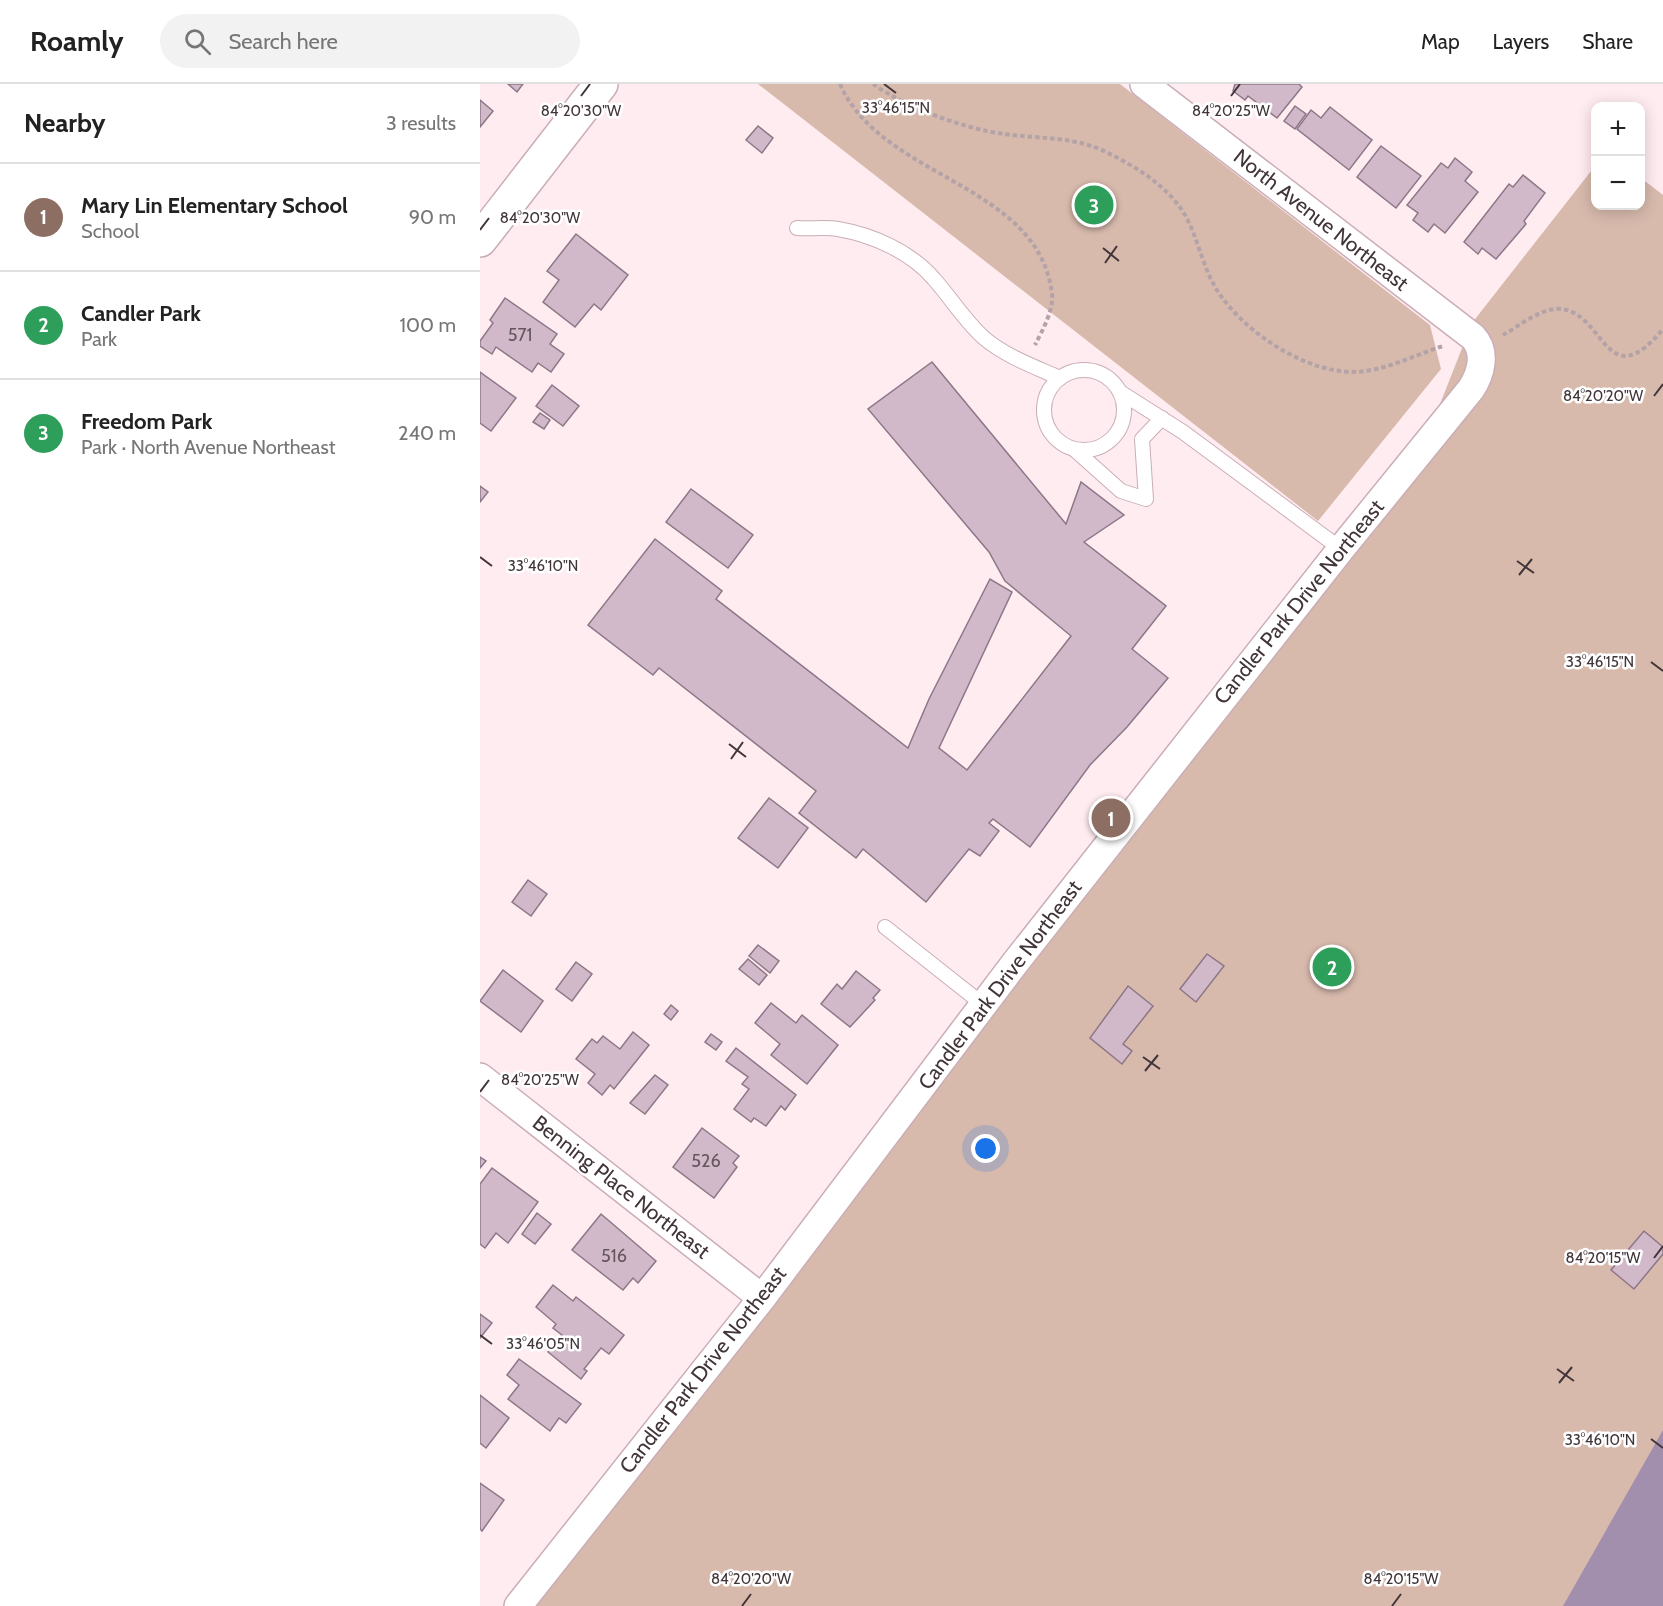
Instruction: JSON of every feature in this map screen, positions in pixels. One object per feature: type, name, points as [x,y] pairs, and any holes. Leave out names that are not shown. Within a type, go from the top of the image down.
[{"type":"street","points":[[480,240],[601,84]]},
{"type":"street","name":"North Avenue Northeast","points":[[1144,84],[1473,336],[1480,348],[1480,365]]},
{"type":"street","name":"Candler Park Drive Northeast","points":[[518,1606],[762,1298],[985,1006],[1022,954],[1341,549],[1471,389],[1480,365]]},
{"type":"street","name":"Benning Place Northeast","points":[[480,1077],[762,1298]]},
{"type":"lane","points":[[797,228],[838,229],[888,244],[918,262],[935,280],[957,310],[986,339],[1060,378]]},
{"type":"lane","points":[[1075,450],[1088,451],[1103,447],[1115,437],[1123,423],[1125,407],[1120,392],[1110,379],[1096,372],[1080,370],[1060,378],[1053,384],[1045,398],[1043,414],[1048,429],[1058,442],[1075,450],[1122,491],[1146,499],[1142,439],[1162,418]]},
{"type":"lane","points":[[1120,392],[1162,418],[1341,549]]},
{"type":"lane","points":[[885,927],[985,1006]]},
{"type":"path","points":[[840,84],[865,121],[896,147],[998,209],[1033,245],[1045,270],[1052,295],[1046,321],[1033,350]]},
{"type":"path","points":[[873,84],[936,116],[971,127],[1003,134],[1075,140],[1105,152],[1145,175],[1165,189],[1181,208],[1214,285],[1236,315],[1266,340],[1310,364],[1335,372],[1365,371],[1444,345],[1455,345]]},
{"type":"path","points":[[1499,337],[1540,314],[1561,309],[1581,318],[1608,349],[1618,354],[1630,355],[1648,347],[1663,329]]},
{"type":"shaded area","points":[[758,84],[1120,84],[1430,325],[1441,369],[1318,521]]},
{"type":"shaded area","points":[[1591,171],[1591,210],[1645,210],[1645,181],[1663,195],[1663,1606],[506,1606],[1440,404],[1472,323]]},
{"type":"shaded area","points":[[1663,1430],[1663,1606],[1563,1606]]},
{"type":"building","points":[[508,84],[523,84],[517,92]]},
{"type":"building","points":[[1235,84],[1299,84],[1302,87],[1277,118],[1248,96],[1245,100],[1233,91]]},
{"type":"building","points":[[480,100],[493,111],[480,127]]},
{"type":"building","points":[[1295,106],[1306,114],[1295,129],[1284,121]]},
{"type":"building","points":[[1330,107],[1372,140],[1349,170],[1297,129],[1311,110],[1321,118]]},
{"type":"building","points":[[758,126],[773,138],[762,153],[746,140]]},
{"type":"building","points":[[1381,146],[1421,176],[1396,208],[1357,177]]},
{"type":"building","points":[[1455,158],[1472,172],[1465,181],[1478,192],[1445,233],[1434,224],[1428,232],[1413,220],[1418,213],[1407,205],[1441,163],[1448,168]]},
{"type":"building","points":[[1523,175],[1545,193],[1524,221],[1526,224],[1496,259],[1482,248],[1478,254],[1464,242],[1509,184],[1513,187]]},
{"type":"building","points":[[576,234],[628,275],[601,310],[594,304],[575,327],[543,302],[559,280],[547,271]]},
{"type":"building","points":[[505,298],[557,334],[550,344],[564,354],[551,372],[538,363],[532,372],[496,347],[492,354],[480,346],[480,341],[493,323],[490,320]]},
{"type":"building","points":[[932,362],[1066,524],[1081,482],[1124,515],[1084,542],[1166,606],[1132,649],[1168,678],[1127,727],[1090,765],[1030,847],[993,819],[989,823],[999,831],[980,856],[969,849],[926,902],[863,849],[856,858],[799,813],[816,791],[659,668],[653,675],[588,625],[655,539],[722,591],[716,599],[908,748],[929,699],[990,579],[1012,592],[939,748],[967,770],[1071,636],[1005,581],[989,552],[868,409]]},
{"type":"building","points":[[480,372],[516,398],[491,431],[480,423]]},
{"type":"building","points":[[552,385],[579,406],[563,426],[536,406]]},
{"type":"building","points":[[540,413],[550,420],[544,429],[533,422]]},
{"type":"building","points":[[480,486],[488,492],[480,502]]},
{"type":"building","points":[[691,489],[753,535],[728,568],[666,522]]},
{"type":"building","points":[[769,798],[808,828],[778,868],[738,838]]},
{"type":"building","points":[[528,880],[547,894],[531,916],[512,902]]},
{"type":"building","points":[[758,945],[779,961],[770,973],[749,956]]},
{"type":"building","points":[[1207,954],[1224,966],[1196,1002],[1180,989]]},
{"type":"building","points":[[748,959],[767,975],[759,985],[739,969]]},
{"type":"building","points":[[576,962],[592,974],[572,1001],[556,989]]},
{"type":"building","points":[[503,970],[543,1001],[521,1032],[480,1001]]},
{"type":"building","points":[[856,971],[880,990],[873,998],[875,1000],[850,1027],[821,1004],[837,984],[842,989]]},
{"type":"building","points":[[1128,986],[1153,1006],[1123,1044],[1132,1051],[1122,1064],[1090,1038]]},
{"type":"building","points":[[771,1003],[796,1023],[802,1015],[838,1045],[807,1084],[771,1055],[780,1044],[755,1023]]},
{"type":"building","points":[[671,1005],[678,1011],[671,1020],[664,1014]]},
{"type":"building","points":[[633,1032],[649,1045],[614,1089],[610,1085],[602,1095],[588,1083],[595,1074],[576,1059],[592,1039],[597,1043],[603,1036],[620,1049]]},
{"type":"building","points":[[711,1034],[722,1042],[716,1050],[705,1042]]},
{"type":"building","points":[[736,1048],[796,1095],[785,1110],[781,1106],[766,1126],[754,1118],[751,1122],[734,1109],[749,1089],[742,1084],[748,1077],[726,1061]]},
{"type":"building","points":[[655,1075],[668,1085],[645,1114],[630,1103]]},
{"type":"building","points":[[702,1128],[739,1156],[733,1163],[737,1167],[714,1198],[673,1167]]},
{"type":"building","points":[[480,1157],[486,1161],[480,1168]]},
{"type":"building","points":[[492,1168],[538,1202],[508,1243],[496,1233],[485,1248],[480,1244],[480,1184]]},
{"type":"building","points":[[537,1213],[551,1224],[535,1244],[522,1234]]},
{"type":"building","points":[[601,1214],[656,1261],[638,1283],[633,1278],[623,1290],[572,1250]]},
{"type":"building","points":[[1644,1231],[1663,1247],[1663,1254],[1634,1289],[1611,1270]]},
{"type":"building","points":[[553,1285],[573,1301],[576,1297],[624,1335],[609,1354],[601,1348],[584,1369],[587,1371],[581,1379],[548,1352],[562,1335],[553,1328],[556,1324],[536,1307]]},
{"type":"building","points":[[480,1314],[492,1323],[480,1338]]},
{"type":"building","points":[[519,1359],[581,1404],[566,1423],[559,1418],[550,1431],[508,1399],[519,1385],[507,1375]]},
{"type":"building","points":[[480,1395],[509,1418],[486,1448],[480,1443]]},
{"type":"building","points":[[480,1483],[504,1500],[482,1531],[480,1529]]},
{"type":"place","name":"Freedom Park","points":[[1094,205]]},
{"type":"place","name":"Mary Lin Elementary School","points":[[1111,818]]},
{"type":"place","name":"Candler Park","points":[[1332,967]]}]
